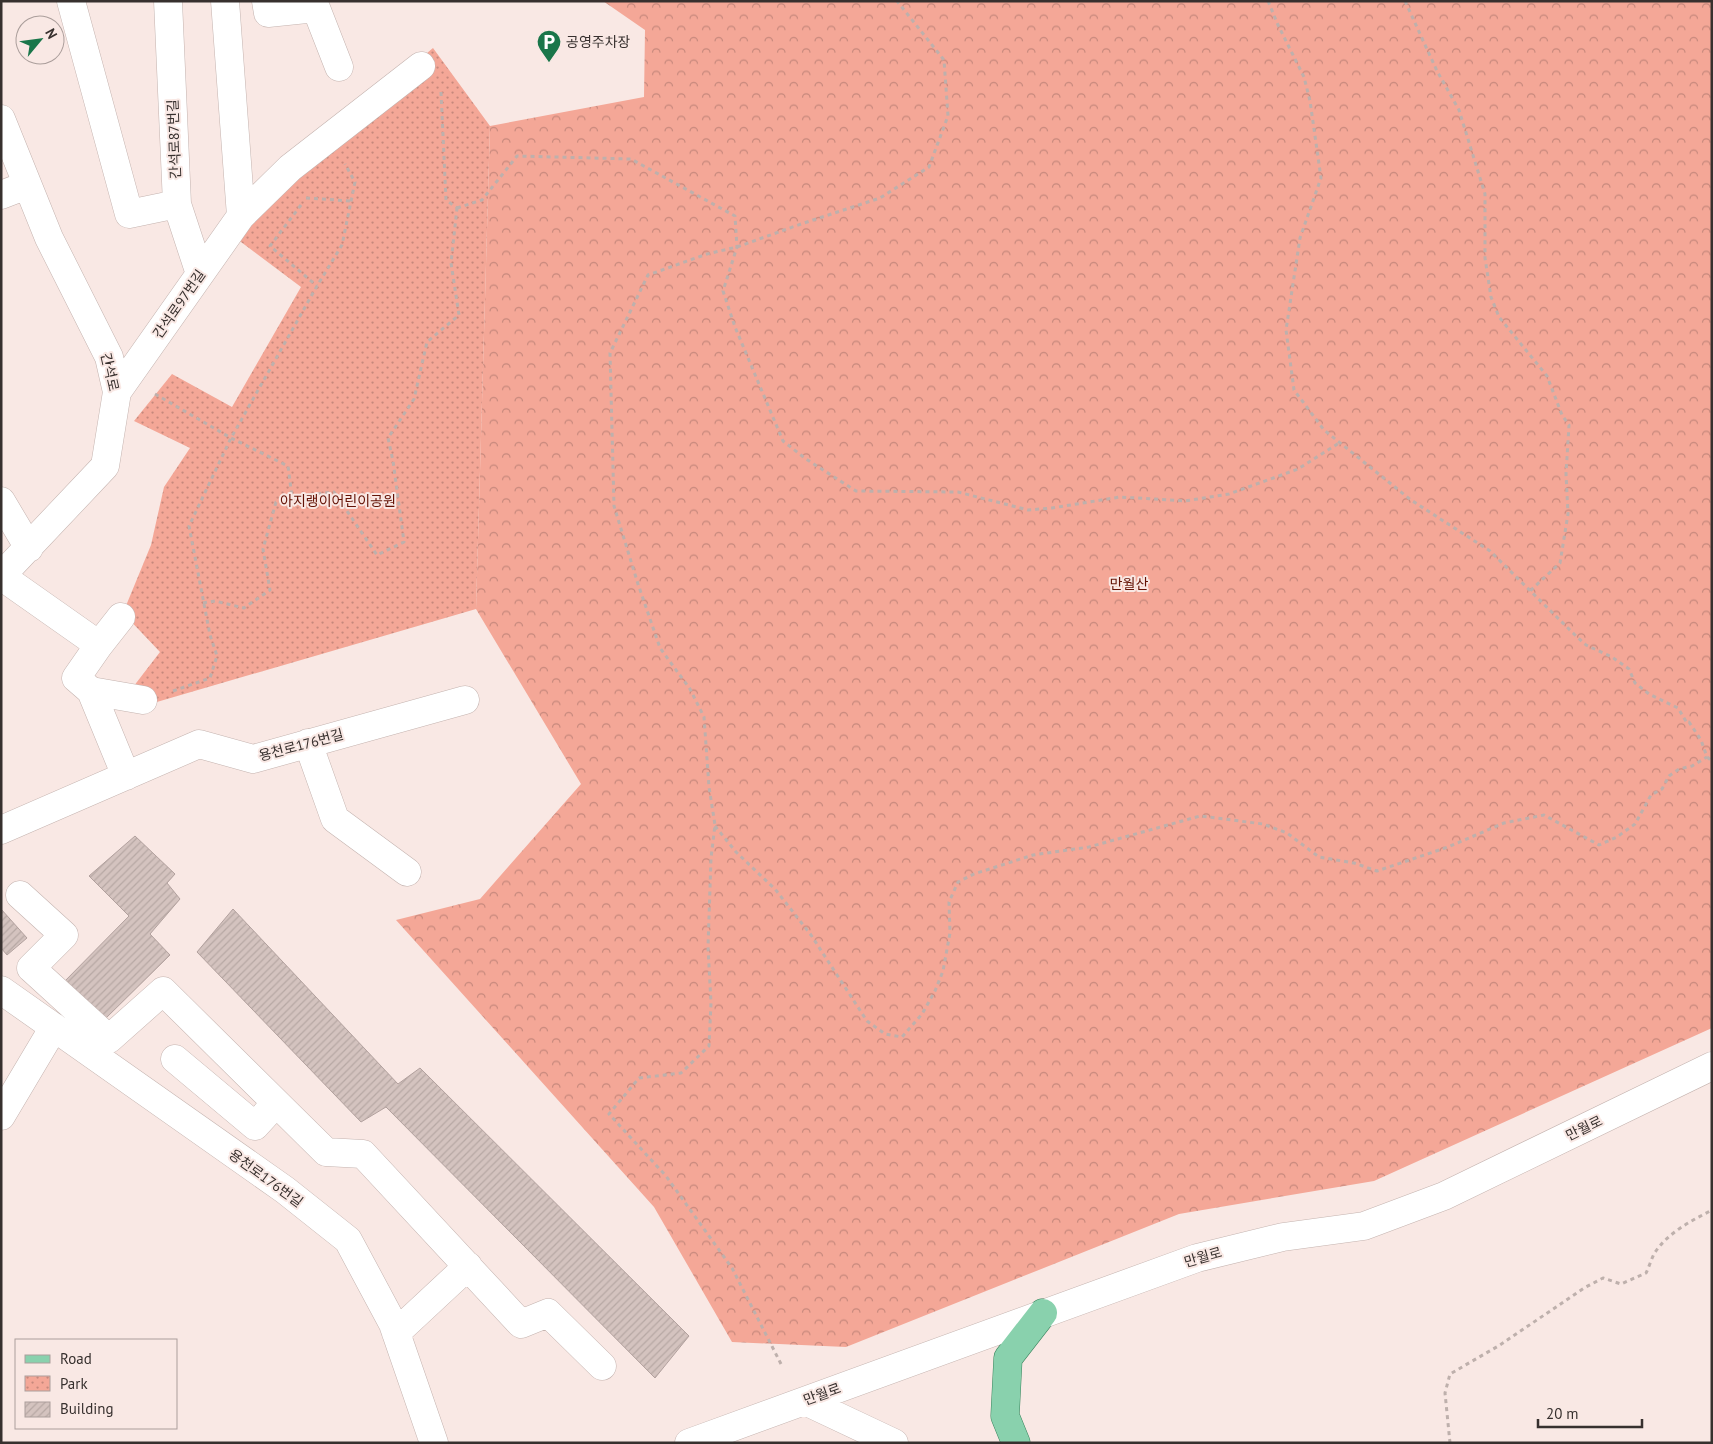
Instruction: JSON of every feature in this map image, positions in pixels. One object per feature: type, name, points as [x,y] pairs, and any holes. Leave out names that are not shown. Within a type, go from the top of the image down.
[{"type":"main road","points":[[1016,1443],[1005,1416],[1008,1358],[1044,1314]]},
{"type":"street","points":[[71,1],[129,214],[177,204]]},
{"type":"street","name":"간석로87번길","points":[[168,1],[177,204],[200,274]]},
{"type":"street","points":[[225,1],[241,216]]},
{"type":"street","points":[[266,1],[268,13],[316,8],[339,67]]},
{"type":"street","name":"간석로97번길","points":[[123,383],[241,216],[290,168],[421,66]]},
{"type":"street","name":"간석로","points":[[1,119],[49,238],[123,383],[105,466],[1,576],[99,645]]},
{"type":"street","points":[[1,196],[27,185]]},
{"type":"street","points":[[1,501],[29,548]]},
{"type":"street","points":[[120,617],[76,678],[91,691],[126,776]]},
{"type":"street","points":[[91,691],[143,700]]},
{"type":"street","name":"용천로176번길","points":[[1,830],[200,744],[253,758],[465,700]]},
{"type":"street","points":[[308,743],[336,820],[407,872]]},
{"type":"street","points":[[20,895],[64,935],[31,968],[109,1039],[163,991],[326,1152],[363,1154],[521,1324],[548,1313],[602,1366]]},
{"type":"street","name":"용천로176번길","points":[[1,990],[285,1190],[348,1240],[396,1333],[434,1443]]},
{"type":"street","points":[[1,1116],[54,1027]]},
{"type":"street","points":[[175,1059],[254,1126],[276,1103]]},
{"type":"street","name":"만월로","points":[[688,1443],[1197,1258],[1282,1237],[1364,1226],[1444,1196],[1712,1066]]},
{"type":"street","points":[[396,1333],[468,1266]]},
{"type":"street","points":[[805,1401],[894,1443]]},
{"type":"path","points":[[781,1364],[732,1268],[666,1176],[609,1114],[639,1078],[681,1073],[709,1046],[711,1003],[708,947],[711,858],[715,825],[709,787],[704,717],[690,689],[660,648],[614,506],[610,352],[648,275],[880,198],[929,167],[948,116],[944,60],[896,1]]},
{"type":"path","points":[[1268,1],[1304,77],[1310,101],[1321,178],[1300,238],[1286,330],[1294,390],[1324,430],[1411,500],[1490,551],[1586,645],[1618,661],[1629,669],[1635,683],[1649,694],[1678,708],[1701,740],[1708,757],[1712,761]]},
{"type":"path","points":[[1405,1],[1437,71],[1459,110],[1485,194],[1485,258],[1491,297],[1499,317],[1547,376],[1562,415],[1570,425],[1566,474],[1568,514],[1560,563],[1530,591]]},
{"type":"path","points":[[421,66],[440,89],[446,200],[457,208]]},
{"type":"path","points":[[143,700],[210,678],[217,656],[210,635],[189,526],[232,438],[342,245],[355,182],[330,137]]},
{"type":"path","points":[[457,208],[482,200],[517,156],[631,159],[735,216],[736,247],[723,291],[735,327],[783,441],[806,459],[856,491],[958,492],[1028,510],[1061,507],[1120,497],[1185,501],[1229,494],[1298,469],[1340,442]]},
{"type":"path","points":[[317,286],[270,246],[307,197],[351,201]]},
{"type":"path","points":[[204,603],[215,601],[244,608],[270,590],[263,549],[276,502],[292,497],[334,492],[377,555],[404,542],[388,438],[414,399],[427,342],[459,315],[451,263],[457,208]]},
{"type":"path","points":[[123,383],[156,395],[232,438],[288,466],[292,497]]},
{"type":"path","points":[[715,825],[736,852],[775,889],[812,935],[868,1021],[885,1034],[902,1037],[922,1014],[935,991],[942,971],[950,933],[949,902],[958,882],[974,874],[1033,855],[1089,847],[1200,816],[1263,824],[1286,833],[1319,857],[1377,871],[1448,846],[1504,823],[1544,815],[1599,844],[1617,837],[1635,824],[1651,795],[1662,789],[1669,776],[1679,769],[1692,766],[1708,757]]},
{"type":"path","points":[[1450,1443],[1445,1393],[1450,1374],[1500,1345],[1584,1288],[1604,1278],[1622,1284],[1646,1273],[1654,1254],[1667,1238],[1691,1221],[1712,1210]]},
{"type":"green space","name":"만월산","points":[[603,1],[1712,1],[1712,1028],[1374,1181],[1179,1214],[846,1347],[732,1342],[654,1207],[396,920],[480,899],[581,784],[476,609],[490,126],[644,97],[645,30]]},
{"type":"green space","name":"아지랭이어린이공원","points":[[433,48],[490,126],[476,609],[150,704],[130,691],[160,652],[123,613],[151,545],[164,487],[190,448],[134,421],[172,374],[232,407],[301,287],[237,239],[290,168]]},
{"type":"building","points":[[135,836],[175,874],[167,883],[180,899],[150,934],[170,955],[102,1022],[62,984],[129,916],[89,876]]},
{"type":"building","points":[[1,909],[27,938],[7,955],[1,948]]},
{"type":"building","points":[[233,909],[398,1084],[420,1068],[689,1336],[655,1378],[386,1107],[361,1122],[197,952]]},
{"type":"place","name":"공영주차장","points":[[549,63]]}]
